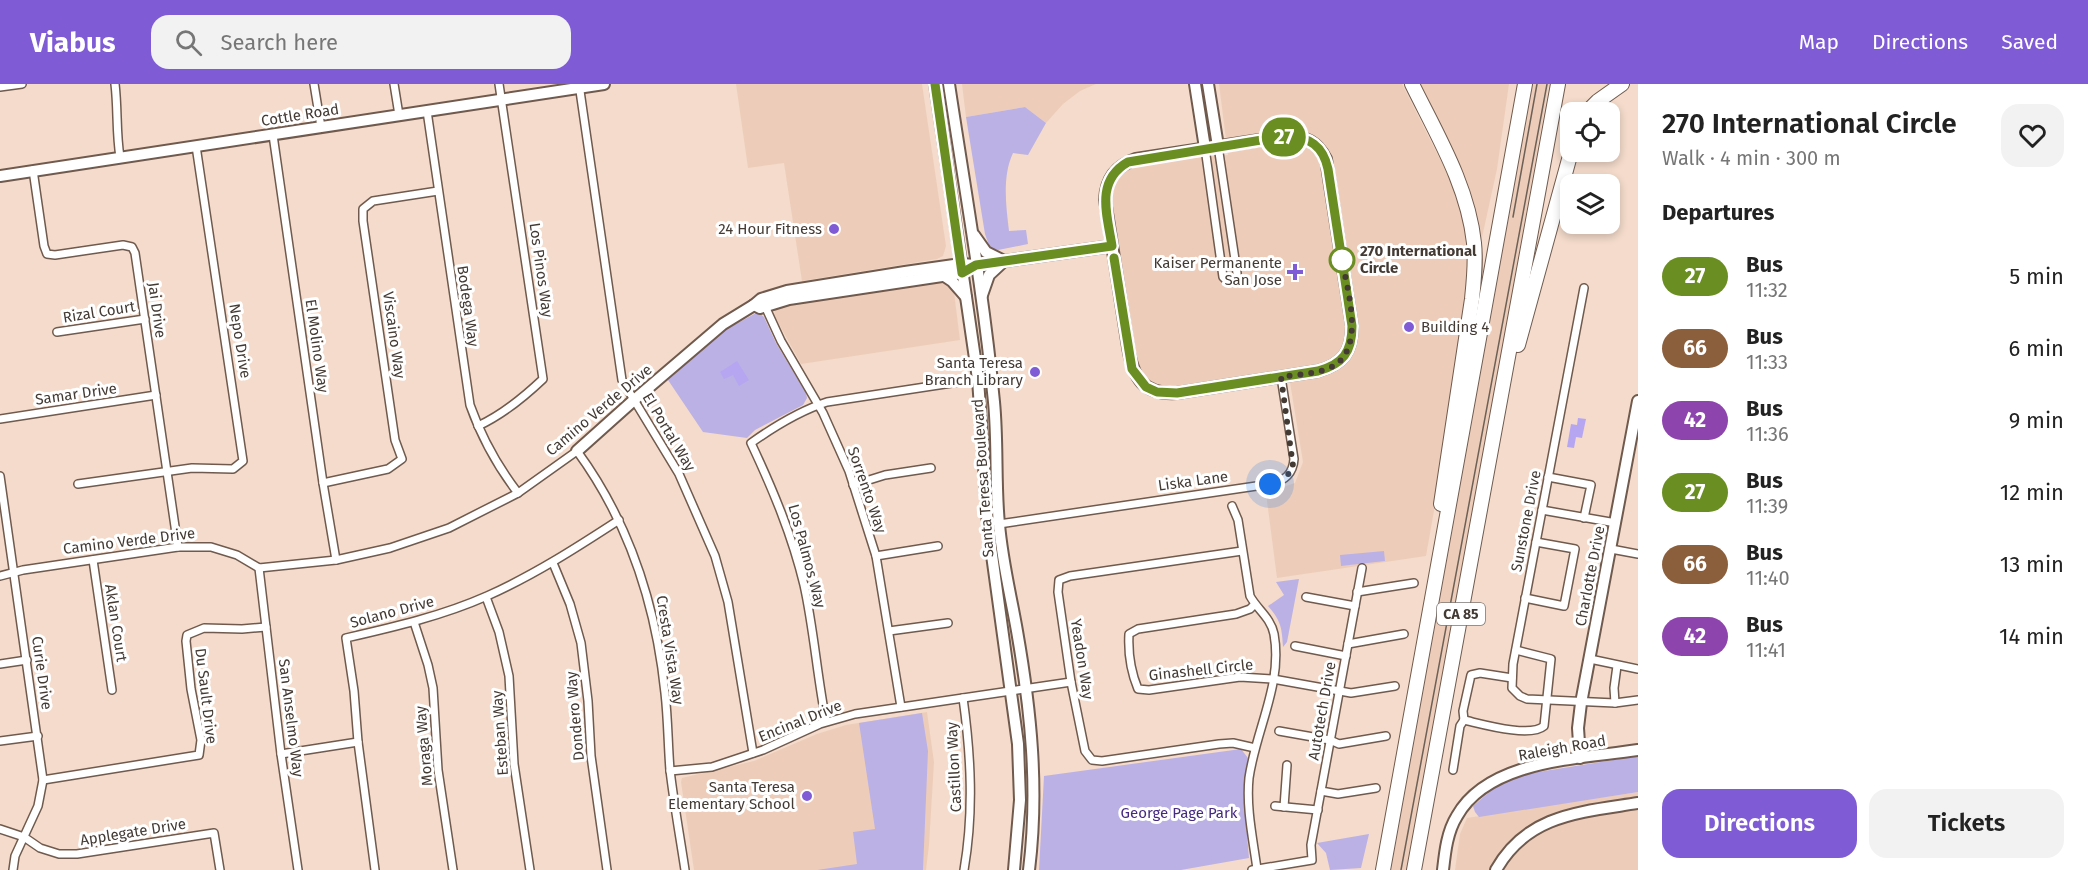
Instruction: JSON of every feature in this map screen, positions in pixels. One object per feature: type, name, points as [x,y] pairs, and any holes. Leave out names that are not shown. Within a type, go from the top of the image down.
[{"type":"highway","points":[[1412,84],[1462,189],[1474,244],[1472,299],[1441,504],[1447,519]]},
{"type":"highway","points":[[1517,84],[1516,87],[1523,100]]},
{"type":"highway","name":"CA 85","points":[[1383,870],[1526,84]]},
{"type":"highway","name":"CA 85","points":[[1414,870],[1558,84]]},
{"type":"highway","points":[[1597,102],[1622,84]]},
{"type":"highway","points":[[1508,358],[1517,349],[1568,162]]},
{"type":"street","points":[[0,87],[22,84]]},
{"type":"street","points":[[115,84],[116,130],[120,157]]},
{"type":"street","points":[[314,84],[321,127]]},
{"type":"street","points":[[394,84],[399,115]]},
{"type":"street","name":"Los Pinos Way","points":[[478,426],[487,422],[543,379],[499,84]]},
{"type":"street","name":"Cottle Road","points":[[0,176],[604,84]]},
{"type":"street","name":"Santa Teresa Boulevard","points":[[935,84],[978,379],[988,526],[1018,744],[1020,777],[1018,838],[1014,870]]},
{"type":"street","name":"Santa Teresa Boulevard","points":[[949,84],[981,298],[995,414],[999,524],[1004,567],[1026,688],[1033,741],[1034,785],[1029,870]]},
{"type":"street","points":[[1196,84],[1223,277],[1232,282],[1238,273],[1208,84]]},
{"type":"street","name":"El Portal Way","points":[[580,86],[622,380],[679,474],[715,556],[728,602],[753,753]]},
{"type":"street","name":"Bodega Way","points":[[427,111],[470,405],[478,426],[518,493]]},
{"type":"street","name":"El Molino Way","points":[[273,135],[336,560]]},
{"type":"street","points":[[1286,136],[1302,137],[1316,145],[1326,159],[1351,316],[1351,344],[1335,366],[1318,371],[1177,393],[1157,392],[1146,387],[1135,374],[1130,359],[1107,211],[1106,189],[1111,176],[1119,167],[1136,159],[1218,146],[1286,136]]},
{"type":"street","name":"Nepo Drive","points":[[167,471],[192,468],[233,469],[243,461],[196,146]]},
{"type":"street","name":"Jai Drive","points":[[33,170],[47,254],[55,255],[123,245],[132,248],[135,253],[178,547]]},
{"type":"street","name":"Viscaino Way","points":[[323,483],[387,469],[402,459],[395,440],[363,209],[373,201],[438,190]]},
{"type":"street","points":[[971,232],[986,252],[1005,261],[989,275],[981,298]]},
{"type":"street","points":[[957,239],[943,271],[966,297]]},
{"type":"street","name":"Camino Verde Drive","points":[[0,576],[178,547],[211,547],[237,555],[259,568],[336,560],[390,548],[449,528],[518,493],[577,452],[633,400],[723,324],[760,304],[976,265],[1112,246]]},
{"type":"street","name":"Sunstone Drive","points":[[1512,678],[1584,288]]},
{"type":"street","name":"Sorrento Way","points":[[760,304],[818,405],[849,471],[876,556],[901,707]]},
{"type":"street","name":"Rizal Court","points":[[57,333],[145,319]]},
{"type":"street","name":"Liska Lane","points":[[999,524],[1270,484],[1286,478],[1293,469],[1294,459],[1281,377]]},
{"type":"street","points":[[818,405],[978,379]]},
{"type":"street","name":"Samar Drive","points":[[0,419],[156,396]]},
{"type":"street","name":"Charlotte Drive","points":[[1580,758],[1578,728],[1581,702],[1616,523],[1633,452],[1638,401]]},
{"type":"street","name":"Los Palmos Way","points":[[818,405],[779,424],[751,443],[776,497],[798,565],[809,611],[826,721]]},
{"type":"street","name":"Cresta Vista Way","points":[[577,452],[602,489],[619,520],[634,554],[645,588],[657,635],[666,693],[670,771],[685,870]]},
{"type":"street","points":[[853,485],[885,475],[931,468]]},
{"type":"street","points":[[78,484],[167,471]]},
{"type":"street","name":"Curie Drive","points":[[0,476],[2,509],[14,572],[43,780],[38,806],[15,856],[13,870]]},
{"type":"street","points":[[1548,477],[1591,485],[1584,518]]},
{"type":"street","points":[[1232,506],[1238,520],[1246,582],[1254,605],[1265,615],[1274,631],[1271,696],[1255,748],[1249,779],[1248,807],[1255,870]]},
{"type":"street","points":[[1542,510],[1616,523]]},
{"type":"street","name":"Solano Drive","points":[[375,870],[346,638],[414,622],[486,597],[553,563],[619,520]]},
{"type":"street","points":[[1525,598],[1564,606],[1575,549],[1536,542]]},
{"type":"street","points":[[876,556],[938,546]]},
{"type":"street","points":[[1611,549],[1638,554]]},
{"type":"street","name":"Yeadon Way","points":[[1242,551],[1070,576],[1059,580],[1058,592],[1071,682],[1085,751],[1092,760],[1102,761],[1219,744],[1233,743],[1255,748]]},
{"type":"street","name":"Aklan Court","points":[[93,560],[112,690]]},
{"type":"street","name":"Dondero Way","points":[[553,563],[570,604],[581,644],[587,683],[591,756],[607,870]]},
{"type":"street","name":"San Anselmo Way","points":[[259,568],[281,754],[298,870]]},
{"type":"street","name":"Autotech Drive","points":[[1255,870],[1312,860],[1311,845],[1362,568]]},
{"type":"street","points":[[1357,592],[1414,584]]},
{"type":"street","name":"Esteban Way","points":[[486,597],[499,632],[509,676],[514,764],[530,870]]},
{"type":"street","points":[[1306,597],[1355,606]]},
{"type":"street","name":"Ginashell Circle","points":[[1254,605],[1236,614],[1138,629],[1129,634],[1128,645],[1134,678],[1138,689],[1149,690],[1240,677],[1273,679]]},
{"type":"street","name":"Moraga Way","points":[[414,622],[428,664],[433,688],[438,770],[453,870]]},
{"type":"street","points":[[889,631],[948,623]]},
{"type":"street","name":"Du Sault Drive","points":[[43,780],[199,755],[201,740],[191,688],[187,635],[204,628],[266,627]]},
{"type":"street","points":[[1348,644],[1404,634]]},
{"type":"street","points":[[1295,646],[1346,656]]},
{"type":"street","points":[[1464,720],[1505,729],[1537,730],[1544,726],[1551,659],[1516,650]]},
{"type":"street","points":[[1590,659],[1638,669]]},
{"type":"street","points":[[0,664],[27,660]]},
{"type":"street","points":[[1615,703],[1614,688],[1617,666]]},
{"type":"street","points":[[1453,770],[1471,675],[1480,673],[1512,678],[1512,688],[1527,699],[1615,703],[1638,700]]},
{"type":"street","points":[[1273,679],[1351,693],[1395,686]]},
{"type":"street","name":"Encinal Drive","points":[[670,771],[712,766],[753,753],[826,721],[855,714],[1071,682]]},
{"type":"street","name":"Castillon Way","points":[[963,698],[971,780],[964,870]]},
{"type":"street","points":[[1279,731],[1330,740],[1339,744],[1386,736]]},
{"type":"street","points":[[0,741],[38,735]]},
{"type":"street","points":[[281,754],[358,742]]},
{"type":"street","name":"Raleigh Road","points":[[1443,870],[1450,831],[1457,815],[1478,791],[1502,776],[1580,758],[1638,750]]},
{"type":"street","points":[[1284,807],[1287,765]]},
{"type":"street","points":[[1322,791],[1338,794],[1376,788]]},
{"type":"street","points":[[1496,870],[1517,841],[1545,824],[1565,815],[1638,804]]},
{"type":"street","points":[[1275,806],[1318,810]]},
{"type":"street","name":"Applegate Drive","points":[[0,829],[24,837],[40,848],[59,854],[78,854],[214,833],[220,870]]},
{"type":"shaded area","points":[[736,84],[922,84],[946,246],[943,256],[937,259],[802,281],[784,163],[748,168]]},
{"type":"shaded area","points":[[962,84],[1096,84],[1080,91],[1063,104],[1046,123],[1025,107],[966,117]]},
{"type":"shaded area","name":"Kaiser Permanente San Jose","points":[[1219,84],[1402,84],[1449,177],[1462,214],[1468,256],[1466,288],[1443,460],[1426,556],[1277,578],[1266,493],[1295,483],[1303,462],[1288,370],[1166,387],[1151,382],[1138,368],[1109,190],[1116,174],[1135,163],[1228,155]]},
{"type":"shaded area","points":[[1417,84],[1509,84],[1497,169],[1481,242],[1470,190]]},
{"type":"shaded area","points":[[1533,84],[1549,84],[1501,355],[1406,870],[1391,870]]},
{"type":"shaded area","points":[[941,282],[949,285],[954,292],[960,340],[801,364],[774,315],[780,304]]},
{"type":"shaded area","points":[[737,361],[749,380],[739,386],[733,375],[724,379],[720,372]]},
{"type":"shaded area","points":[[1578,418],[1586,419],[1582,438],[1576,437],[1574,448],[1567,447],[1571,424],[1577,425]]},
{"type":"shaded area","name":"Santa Teresa Elementary School","points":[[927,712],[934,762],[926,870],[694,870],[682,778],[754,761],[817,734],[846,725]]},
{"type":"shaded area","points":[[1638,792],[1638,870],[1455,870],[1460,834],[1467,818]]},
{"type":"green space","points":[[1025,107],[1046,123],[1028,155],[1013,153],[1007,171],[1006,191],[1009,231],[1026,230],[1028,244],[998,250],[990,248],[985,234],[966,117]]},
{"type":"green space","points":[[758,312],[764,317],[807,398],[803,405],[755,430],[747,438],[703,432],[668,380],[723,331]]},
{"type":"green space","points":[[1384,551],[1385,561],[1341,566],[1340,555]]},
{"type":"green space","points":[[1299,579],[1287,642],[1283,647],[1280,625],[1268,606],[1284,595],[1276,582]]},
{"type":"green space","points":[[922,713],[928,751],[923,870],[817,870],[857,864],[853,832],[875,829],[859,723]]},
{"type":"green space","name":"George Page Park","points":[[1241,749],[1248,758],[1245,796],[1249,858],[1181,870],[1039,870],[1044,776]]},
{"type":"green space","points":[[1638,756],[1638,792],[1479,817],[1473,806],[1494,788],[1520,775]]},
{"type":"green space","points":[[1369,834],[1361,868],[1330,870],[1326,853],[1317,843]]},
{"type":"tram line","points":[[1513,217],[1537,84]]},
{"type":"tram line","points":[[1401,870],[1547,84]]},
{"type":"bus line","name":"27","points":[[935,84],[962,273],[976,265],[1112,246],[1106,189],[1111,176],[1119,167],[1128,162],[1152,156],[1286,136],[1309,139],[1326,159],[1352,326],[1351,344],[1335,366],[1318,371],[1177,393],[1157,392],[1146,387],[1132,369],[1114,258]]},
{"type":"place","name":"24 Hour Fitness","points":[[834,229]]},
{"type":"place","name":"270 International Circle","points":[[1342,260]]},
{"type":"place","name":"Kaiser Permanente San Jose","points":[[1295,272]]},
{"type":"place","name":"Building 4","points":[[1409,327]]},
{"type":"place","name":"Santa Teresa Branch Library","points":[[1035,372]]},
{"type":"place","name":"Santa Teresa Elementary School","points":[[807,796]]},
{"type":"route","points":[[1270,484],[1278,483],[1286,478],[1293,469],[1294,459],[1281,377],[1335,366],[1351,344],[1352,326],[1342,260]]}]
